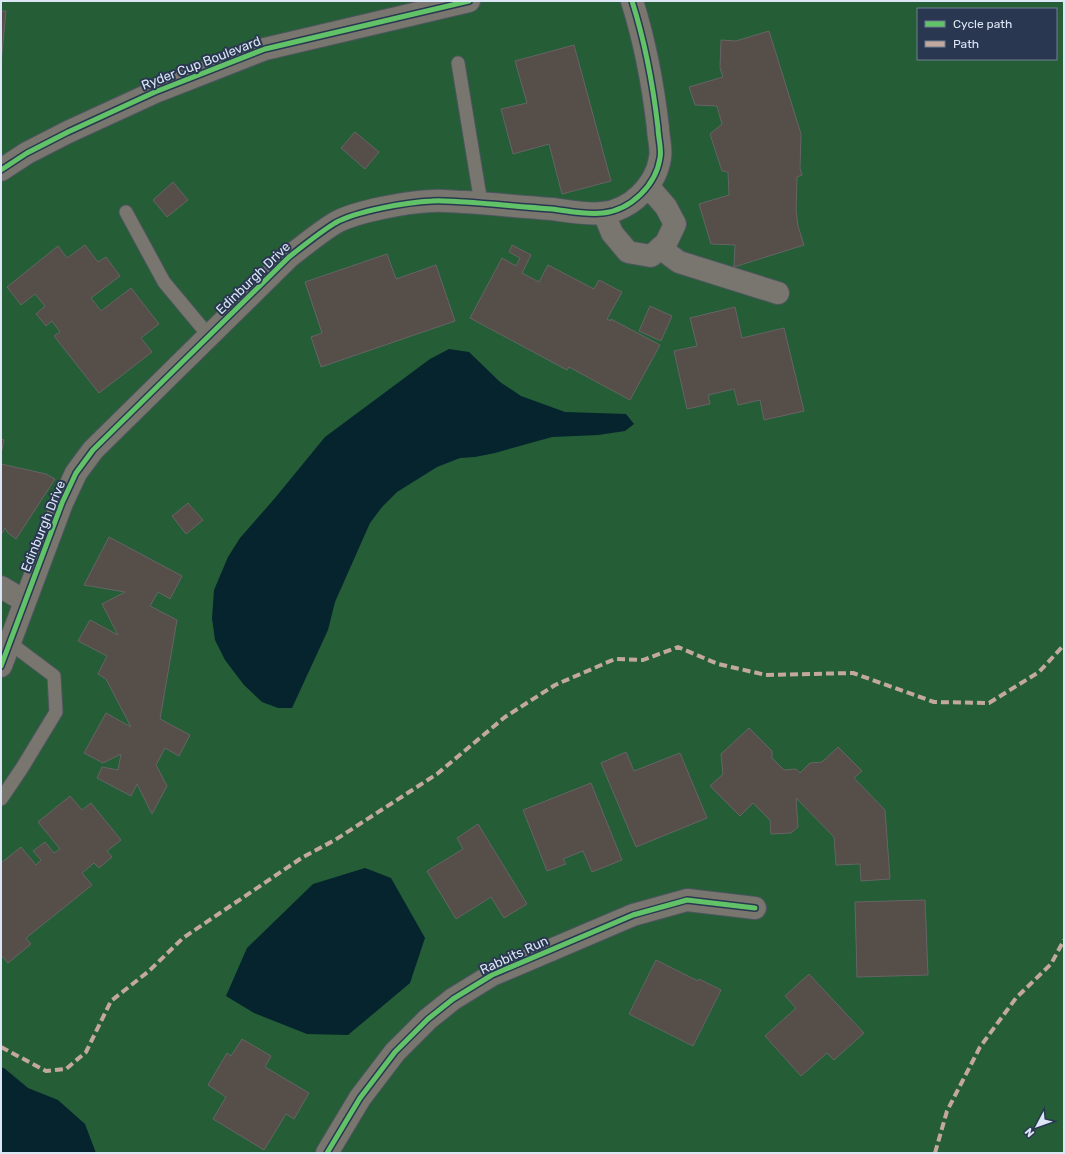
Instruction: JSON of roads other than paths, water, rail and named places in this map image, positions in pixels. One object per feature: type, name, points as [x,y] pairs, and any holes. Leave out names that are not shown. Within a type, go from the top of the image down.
[{"type":"street","name":"Edinburgh Drive","points":[[1,666],[62,503],[76,474],[93,450],[289,257],[320,233],[337,222],[355,215],[401,204],[432,201],[481,203],[588,213],[604,213],[619,208],[637,198],[648,186],[656,172],[660,157],[655,104],[644,41],[632,1]]},
{"type":"street","name":"Ryder Cup Boulevard","points":[[1,170],[27,153],[68,132],[154,92],[235,60],[265,49],[457,2]]},
{"type":"street","points":[[604,213],[612,233],[628,252],[651,256],[666,243],[675,224],[666,207],[648,186]]},
{"type":"street","points":[[660,248],[679,262],[778,293]]},
{"type":"street","points":[[1,587],[25,601]]},
{"type":"street","name":"Rabbits Run","points":[[328,1153],[360,1098],[395,1052],[440,1009],[453,999],[492,975],[633,915],[687,900],[755,908]]},
{"type":"lane","points":[[458,63],[481,203]]},
{"type":"lane","points":[[126,212],[164,282],[209,336]]},
{"type":"lane","points":[[1,799],[56,712],[54,676],[10,643]]},
{"type":"water","points":[[449,349],[469,352],[500,382],[521,396],[565,412],[626,414],[634,424],[625,431],[598,435],[552,437],[495,453],[460,458],[437,467],[397,492],[382,507],[370,523],[335,602],[328,630],[292,708],[278,708],[262,702],[244,685],[225,660],[215,640],[212,618],[214,590],[228,557],[240,538],[325,437],[430,359]]},
{"type":"water","points":[[365,868],[391,878],[425,938],[410,983],[348,1035],[307,1034],[254,1013],[226,996],[247,948],[313,884]]},
{"type":"water","points":[[1,1068],[4,1068],[28,1088],[58,1100],[85,1124],[96,1153],[1,1153]]}]
